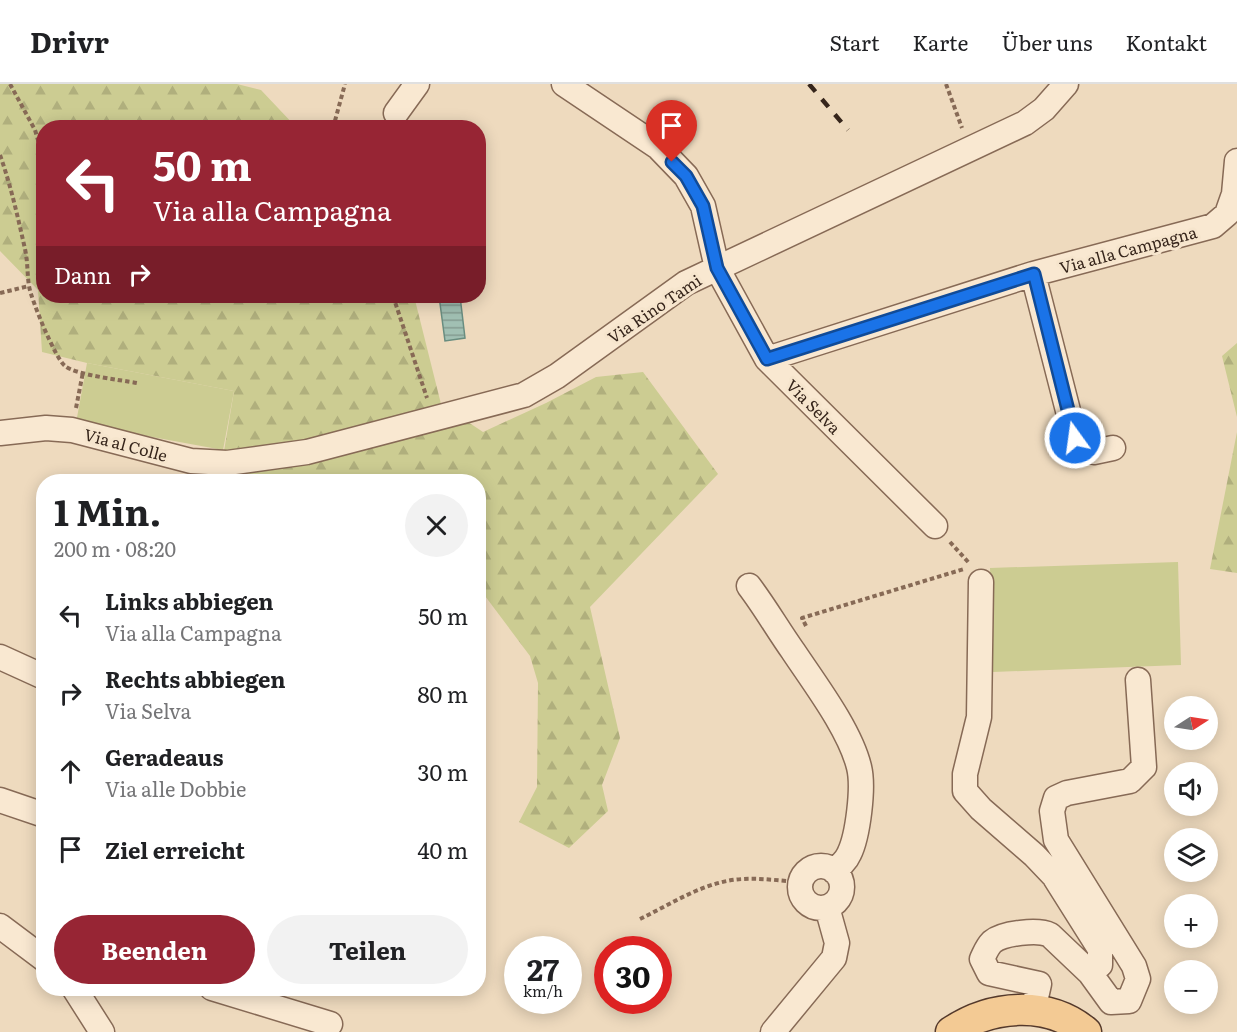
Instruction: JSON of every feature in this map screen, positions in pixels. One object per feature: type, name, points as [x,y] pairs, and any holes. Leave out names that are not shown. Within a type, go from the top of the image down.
[{"type":"main road","points":[[951,1032],[962,1024],[988,1013],[1013,1010],[1059,1016],[1086,1032]]},
{"type":"street","points":[[396,113],[417,84]]},
{"type":"street","name":"Via Selva","points":[[564,84],[658,147],[686,176],[703,206],[717,268],[767,359],[935,526]]},
{"type":"street","name":"Via Rino Tami","points":[[252,461],[307,452],[524,395],[557,376],[686,283],[1025,123],[1044,109],[1066,84]]},
{"type":"street","name":"Via alla Campagna","points":[[767,359],[1034,274],[1213,226],[1227,214],[1234,194],[1237,161]]},
{"type":"street","points":[[1034,274],[1075,438],[1094,452],[1113,448]]},
{"type":"street","name":"Via al Colle","points":[[0,434],[46,428],[72,430],[191,461],[227,463],[252,461]]},
{"type":"street","points":[[981,582],[979,717],[965,774],[965,791],[981,809],[1034,855],[1054,876],[1100,950],[1100,965],[1090,973]]},
{"type":"street","points":[[749,586],[821,693],[851,746],[859,767],[860,800],[852,846],[849,855],[834,872]]},
{"type":"street","points":[[0,657],[36,673]]},
{"type":"street","points":[[1033,1011],[1039,984],[989,973],[982,959],[985,950],[993,941],[1010,935],[1042,931],[1061,944],[1090,973],[1111,1002],[1129,1001],[1138,979],[1134,966],[1056,840],[1052,811],[1056,798],[1067,793],[1130,781],[1144,767],[1138,680]]},
{"type":"street","points":[[0,800],[36,811]]},
{"type":"street","points":[[817,867],[829,868],[834,872],[841,882],[842,889],[837,900],[827,908],[807,903],[800,891],[801,882],[807,872],[817,867]]},
{"type":"street","points":[[773,1032],[834,958],[837,943],[827,908]]},
{"type":"street","points":[[0,926],[36,936]]},
{"type":"street","points":[[0,926],[36,953]]},
{"type":"street","points":[[79,996],[102,1032]]},
{"type":"street","points":[[238,996],[330,1024]]},
{"type":"path","points":[[10,84],[36,133]]},
{"type":"path","points":[[335,120],[345,84]]},
{"type":"path","points":[[946,84],[970,149]]},
{"type":"path","points":[[0,155],[8,178],[25,251],[29,286],[50,342],[59,358],[64,366],[136,383]]},
{"type":"path","points":[[0,293],[29,286]]},
{"type":"path","points":[[395,303],[434,419]]},
{"type":"path","points":[[72,430],[83,372]]},
{"type":"path","points":[[807,628],[802,618],[972,567],[935,526]]},
{"type":"path","points":[[640,919],[697,891],[727,881],[745,879],[801,882]]},
{"type":"green space","points":[[0,84],[237,84],[261,90],[289,120],[36,120],[36,288],[0,251]]},
{"type":"green space","points":[[39,303],[416,303],[441,404],[483,432],[596,377],[643,372],[718,474],[590,607],[620,738],[602,785],[608,811],[569,848],[519,822],[537,787],[538,683],[530,656],[486,597],[486,474],[220,474],[234,391],[87,363],[42,352]]},
{"type":"green space","points":[[1237,343],[1237,417],[1222,356]]},
{"type":"green space","points":[[87,363],[234,391],[223,450],[76,423]]},
{"type":"green space","points":[[1237,432],[1237,573],[1210,569]]},
{"type":"green space","points":[[1178,562],[1181,665],[993,672],[990,568]]},
{"type":"shaded area","points":[[440,303],[461,303],[465,338],[445,341]]},
{"type":"railway","points":[[809,84],[848,130]]},
{"type":"route","points":[[672,162],[686,176],[703,206],[717,268],[767,359],[1034,274],[1075,438]]}]
